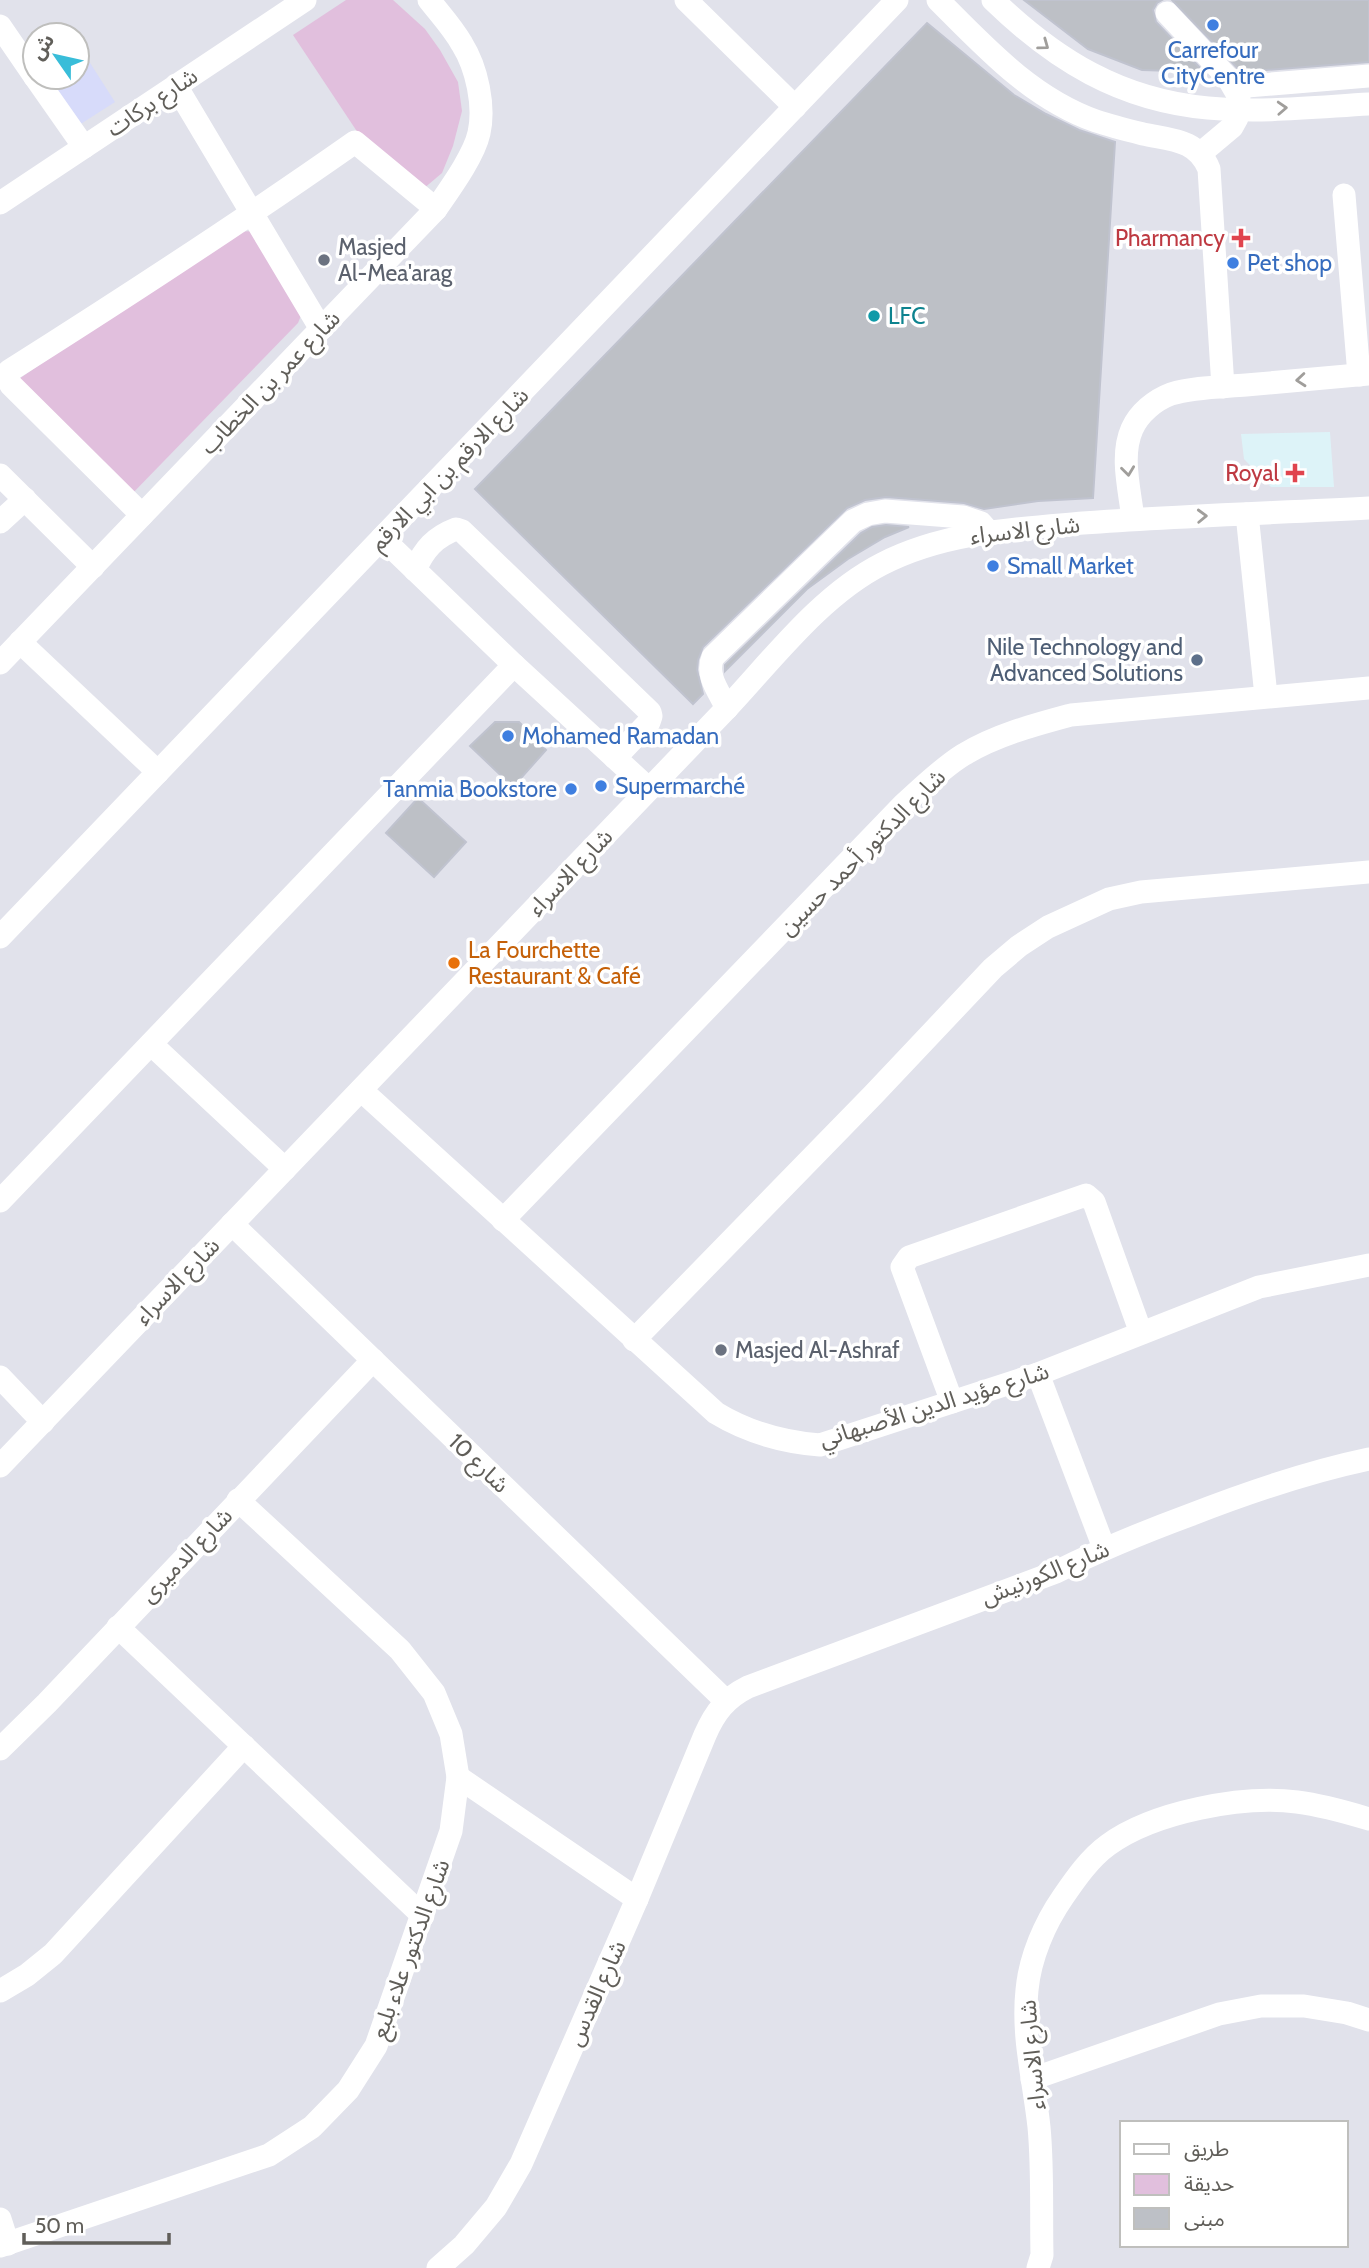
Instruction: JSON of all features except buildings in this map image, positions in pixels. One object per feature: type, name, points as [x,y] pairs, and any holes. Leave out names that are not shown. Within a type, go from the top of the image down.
[{"type":"street","name":"شارع بركات","points":[[0,203],[305,0]]},
{"type":"street","name":"شارع عمر بن الخطاب","points":[[0,663],[436,209],[460,173],[479,134],[480,103],[475,73],[463,44],[429,0]]},
{"type":"street","points":[[686,0],[795,107]]},
{"type":"street","name":"شارع الارقم بن ابي الارقم","points":[[0,937],[897,0]]},
{"type":"street","points":[[938,0],[996,58],[1040,93],[1116,128],[1182,141],[1201,153],[1209,169],[1223,387]]},
{"type":"street","points":[[993,0],[1032,36],[1064,59],[1097,78],[1170,103],[1247,110],[1369,104]]},
{"type":"street","points":[[1167,13],[1240,87]]},
{"type":"street","points":[[0,26],[21,57]]},
{"type":"street","points":[[1240,87],[1369,76]]},
{"type":"street","points":[[176,86],[321,329]]},
{"type":"street","points":[[1201,153],[1225,134],[1237,117],[1240,87]]},
{"type":"street","points":[[45,91],[84,147]]},
{"type":"street","points":[[142,515],[8,380],[9,372],[252,214],[355,142],[436,209]]},
{"type":"street","points":[[1133,519],[1126,456],[1132,429],[1139,418],[1158,400],[1171,395],[1223,387],[1364,375],[1343,195]]},
{"type":"street","points":[[0,475],[93,567]]},
{"type":"street","points":[[0,522],[25,499]]},
{"type":"street","name":"شارع الاسراء","points":[[0,1466],[816,613],[846,586],[881,565],[918,548],[988,531],[1133,519],[1369,508]]},
{"type":"street","points":[[727,708],[711,677],[710,663],[713,657],[853,522],[868,514],[885,511],[963,517],[981,523],[988,531]]},
{"type":"street","points":[[1247,514],[1266,696]]},
{"type":"street","points":[[415,570],[430,544],[443,534],[456,529],[462,531],[650,712],[652,716],[649,722],[615,758]]},
{"type":"street","points":[[382,538],[514,665],[649,789]]},
{"type":"street","points":[[20,642],[158,772]]},
{"type":"street","points":[[0,1201],[514,665]]},
{"type":"street","name":"شارع الدكتور أحمد حسين","points":[[503,1220],[904,804],[963,755],[1002,737],[1071,715],[1369,688]]},
{"type":"street","points":[[634,1340],[993,968],[1048,927],[1109,899],[1141,892],[1369,872]]},
{"type":"street","points":[[151,1044],[285,1169]]},
{"type":"street","name":"شارع مؤيد الدين الأصبهاني","points":[[361,1090],[716,1413],[740,1427],[792,1443],[820,1445],[1038,1374],[1259,1287],[1369,1265]]},
{"type":"street","points":[[952,1402],[902,1267],[909,1257],[1086,1195],[1094,1202],[1140,1333]]},
{"type":"street","name":"شارع 10","points":[[232,1224],[726,1701]]},
{"type":"street","name":"شارع الدميرى","points":[[0,1749],[373,1360]]},
{"type":"street","points":[[1038,1374],[1104,1548]]},
{"type":"street","points":[[0,1377],[43,1422]]},
{"type":"street","name":"شارع الكورنيش","points":[[726,1701],[748,1687],[1056,1572],[1104,1548],[1262,1488],[1322,1469],[1369,1459]]},
{"type":"street","name":"شارع الدكتور علاء بلبع","points":[[4,2245],[269,2155],[312,2127],[348,2090],[376,2046],[451,1831],[458,1777],[451,1734],[434,1693],[390,1640],[239,1500]]},
{"type":"street","points":[[118,1627],[423,1916]]},
{"type":"street","name":"شارع القدس","points":[[438,2268],[464,2245],[496,2207],[521,2164],[714,1715],[726,1701]]},
{"type":"street","points":[[0,1991],[27,1975],[53,1954],[244,1746]]},
{"type":"street","points":[[458,1777],[637,1899]]},
{"type":"street","name":"شارع الاسراء","points":[[1038,2268],[1042,2255],[1039,2130],[1025,2028],[1027,1988],[1036,1949],[1052,1912],[1077,1876],[1108,1845],[1154,1821],[1195,1809],[1245,1801],[1295,1801],[1369,1819]]},
{"type":"street","points":[[1032,2079],[1219,2014],[1261,2006],[1304,2006],[1347,2013],[1369,2020]]},
{"type":"street","points":[[0,2219],[4,2245]]},
{"type":"shaded area","points":[[91,64],[115,102],[76,127],[54,91],[91,91]]},
{"type":"shaded area","name":"Royal","points":[[1330,432],[1334,487],[1271,487],[1244,459],[1241,434]]},
{"type":"green space","points":[[346,0],[393,0],[425,29],[458,82],[462,111],[453,146],[442,173],[416,195],[362,139],[293,35]]},
{"type":"green space","points":[[255,231],[305,306],[298,323],[130,496],[13,383],[233,232]]},
{"type":"place","name":"Carrefour CityCentre","points":[[1213,25]]},
{"type":"place","name":"Pharmancy","points":[[1241,238]]},
{"type":"place","name":"Masjed Al-Mea'arag","points":[[324,260]]},
{"type":"place","name":"Pet shop","points":[[1233,263]]},
{"type":"place","name":"LFC","points":[[874,316]]},
{"type":"place","name":"Royal","points":[[1295,473]]},
{"type":"place","name":"Small Market","points":[[993,566]]},
{"type":"place","name":"Nile Technology and Advanced Solutions","points":[[1197,660]]},
{"type":"place","name":"Mohamed Ramadan","points":[[508,736]]},
{"type":"place","name":"Supermarché","points":[[601,786]]},
{"type":"place","name":"Tanmia Bookstore","points":[[571,789]]},
{"type":"place","name":"La Fourchette Restaurant & Café","points":[[454,963]]},
{"type":"place","name":"Masjed Al-Ashraf","points":[[721,1350]]}]
